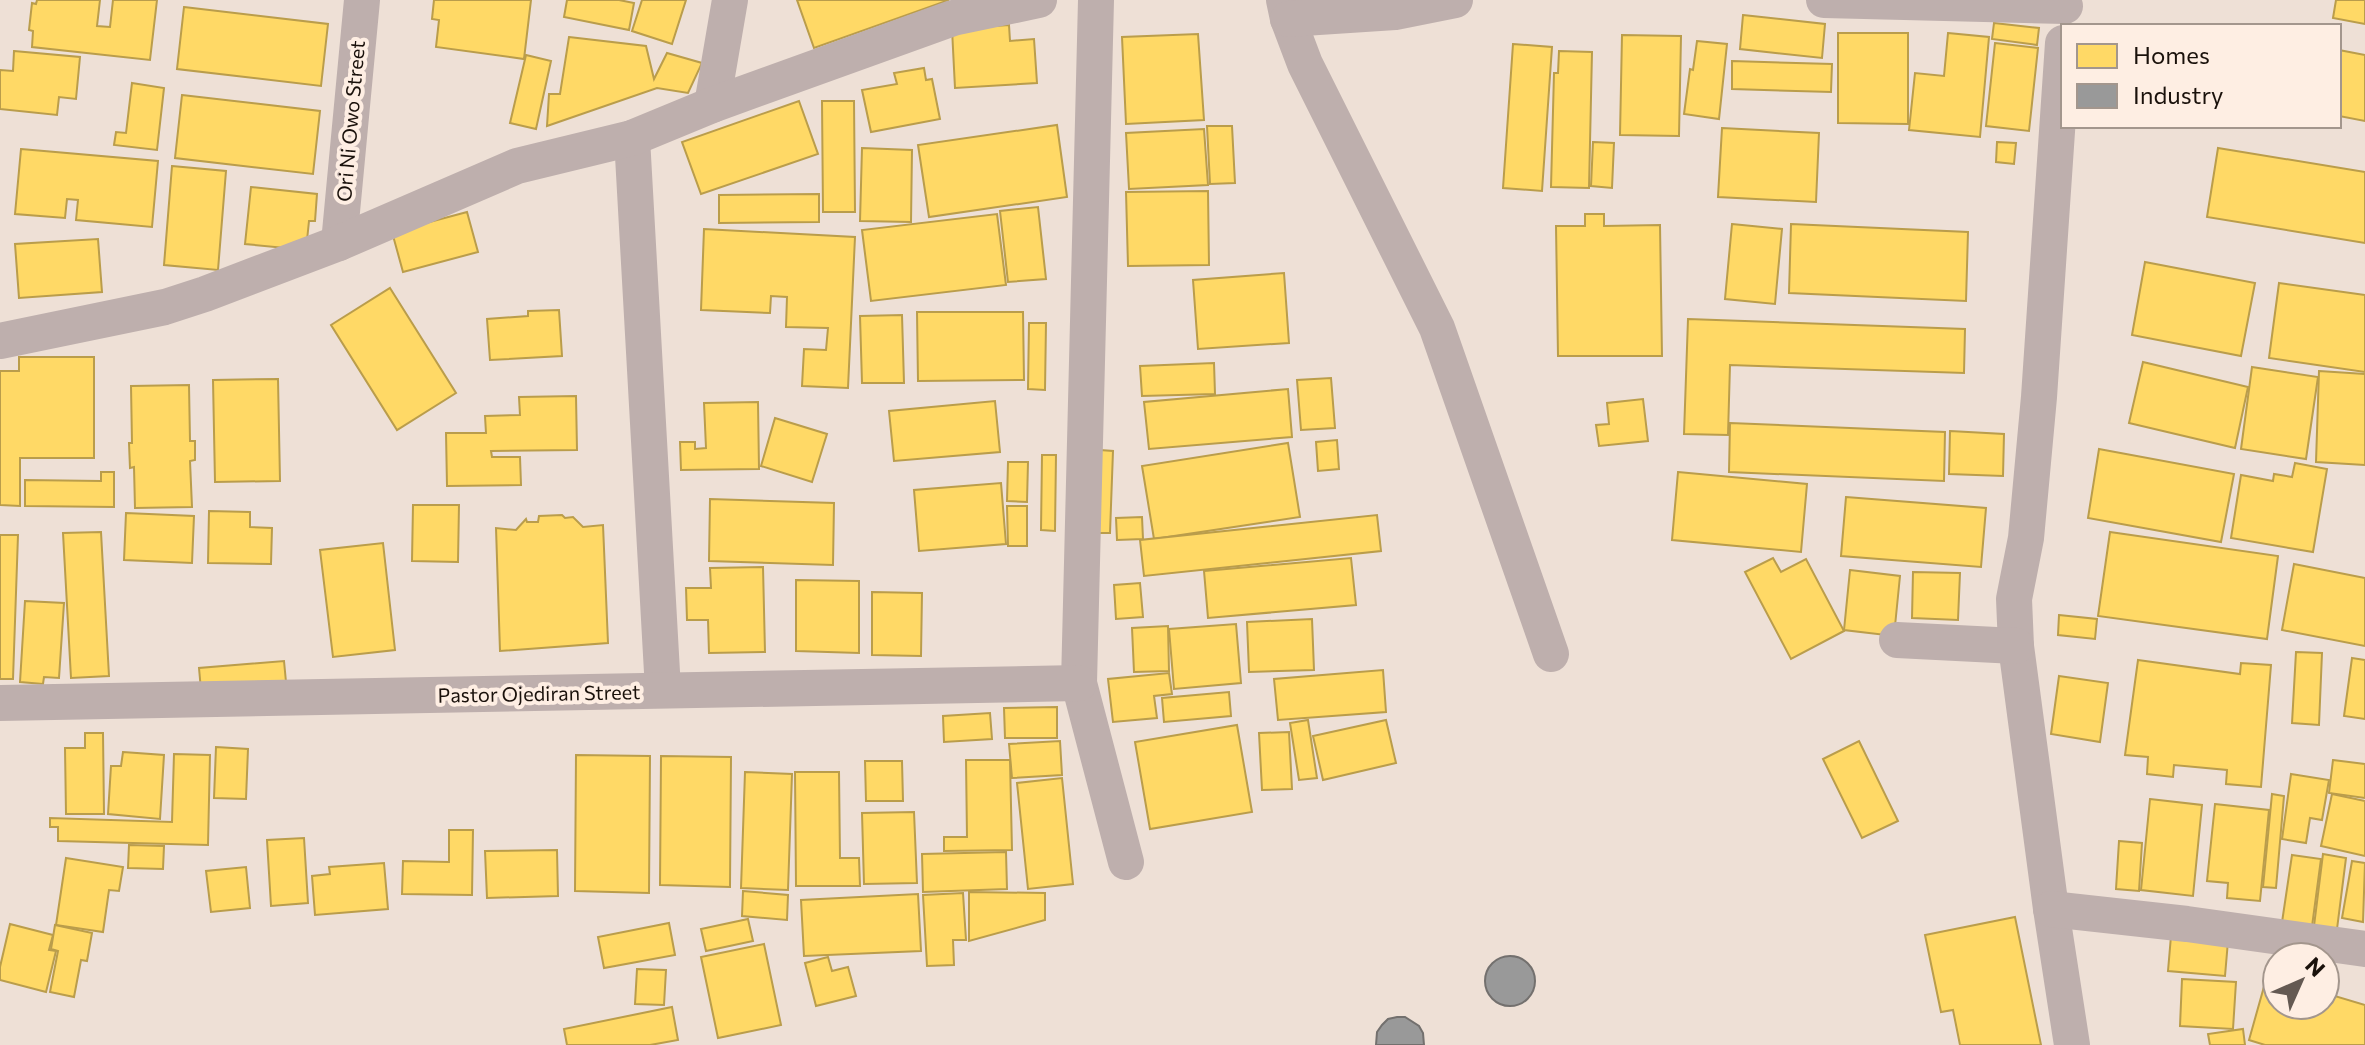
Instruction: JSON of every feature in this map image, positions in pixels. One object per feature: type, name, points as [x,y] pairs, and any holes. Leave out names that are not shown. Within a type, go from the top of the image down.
[{"type":"street","name":"Ori Ni Owo Street","points":[[339,243],[362,0]]},
{"type":"street","points":[[712,105],[730,0]]},
{"type":"street","points":[[0,341],[165,307],[205,294],[339,243],[517,166],[632,138],[712,105],[953,18],[1039,0]]},
{"type":"street","points":[[1096,0],[1079,683],[1126,862]]},
{"type":"street","points":[[1455,0],[1395,12],[1286,9],[1305,64],[1437,328],[1551,654]]},
{"type":"street","points":[[1824,0],[2066,11]]},
{"type":"street","points":[[2061,72],[2039,397],[2026,538],[2014,599],[2016,646],[2072,1045]]},
{"type":"street","points":[[632,138],[663,690]]},
{"type":"street","points":[[1897,640],[2016,646]]},
{"type":"street","name":"Pastor Ojediran Street","points":[[0,703],[1079,683]]},
{"type":"street","points":[[2051,909],[2365,949]]},
{"type":"building: Homes","points":[[37,0],[100,0],[97,26],[110,27],[113,0],[157,0],[150,60],[32,47],[33,31],[29,30],[32,3],[36,4]]},
{"type":"building: Homes","points":[[434,0],[531,0],[524,59],[436,47],[439,20],[432,19]]},
{"type":"building: Homes","points":[[567,0],[634,3],[629,30],[564,17]]},
{"type":"building: Homes","points":[[642,0],[686,0],[672,44],[632,31]]},
{"type":"building: Homes","points":[[797,0],[949,0],[814,48]]},
{"type":"building: Homes","points":[[2336,0],[2365,0],[2365,24],[2333,18]]},
{"type":"building: Homes","points":[[184,7],[328,24],[321,86],[177,69]]},
{"type":"building: Homes","points":[[1743,15],[1825,24],[1822,58],[1740,49]]},
{"type":"building: Homes","points":[[1994,23],[2039,28],[2037,45],[1992,39]]},
{"type":"building: Homes","points":[[1009,25],[1010,41],[1034,39],[1037,83],[955,88],[952,29]]},
{"type":"building: Homes","points":[[1838,33],[1908,33],[1908,124],[1838,123]]},
{"type":"building: Homes","points":[[1948,33],[1989,37],[1980,137],[1909,130],[1915,73],[1944,76]]},
{"type":"building: Homes","points":[[1198,34],[1204,120],[1126,124],[1122,37]]},
{"type":"building: Homes","points":[[1622,35],[1681,36],[1679,136],[1620,135]]},
{"type":"building: Homes","points":[[569,37],[646,46],[654,79],[667,53],[702,63],[688,93],[657,88],[547,126],[549,94],[560,94]]},
{"type":"building: Homes","points":[[1697,41],[1727,44],[1719,119],[1684,114]]},
{"type":"building: Homes","points":[[1995,43],[2038,48],[2029,131],[1986,126]]},
{"type":"building: Homes","points":[[1513,44],[1552,47],[1542,191],[1503,188]]},
{"type":"building: Homes","points":[[2341,50],[2365,55],[2365,121],[2341,116]]},
{"type":"building: Homes","points":[[14,51],[80,57],[76,99],[59,97],[57,115],[0,109],[0,70],[13,71]]},
{"type":"building: Homes","points":[[1559,51],[1592,52],[1589,188],[1551,187],[1554,73],[1558,73]]},
{"type":"building: Homes","points":[[526,55],[551,61],[536,129],[510,123]]},
{"type":"building: Homes","points":[[1732,61],[1832,64],[1831,92],[1732,89]]},
{"type":"building: Homes","points":[[924,68],[926,80],[932,79],[940,119],[871,132],[862,90],[897,84],[894,73]]},
{"type":"building: Homes","points":[[132,83],[164,88],[157,150],[114,145],[116,132],[126,133]]},
{"type":"building: Homes","points":[[182,95],[320,111],[313,174],[175,158]]},
{"type":"building: Homes","points":[[799,101],[818,154],[701,194],[682,142]]},
{"type":"building: Homes","points":[[822,101],[854,101],[855,212],[823,212]]},
{"type":"building: Homes","points":[[1057,125],[1067,197],[929,217],[918,145]]},
{"type":"building: Homes","points":[[1207,126],[1232,126],[1235,183],[1210,184]]},
{"type":"building: Homes","points":[[1722,128],[1819,133],[1816,202],[1718,197]]},
{"type":"building: Homes","points":[[1204,129],[1208,185],[1129,189],[1126,133]]},
{"type":"building: Homes","points":[[1593,142],[1614,143],[1612,188],[1591,186]]},
{"type":"building: Homes","points":[[1997,142],[2016,143],[2014,164],[1996,162]]},
{"type":"building: Homes","points":[[862,148],[912,150],[911,222],[860,221]]},
{"type":"building: Homes","points":[[2218,148],[2365,172],[2365,243],[2207,217]]},
{"type":"building: Homes","points":[[21,149],[158,161],[152,227],[76,220],[78,200],[67,199],[65,218],[15,214]]},
{"type":"building: Homes","points":[[172,166],[226,171],[218,270],[164,265]]},
{"type":"building: Homes","points":[[251,187],[317,194],[315,221],[309,221],[306,250],[245,244]]},
{"type":"building: Homes","points":[[1208,191],[1209,265],[1128,266],[1126,192]]},
{"type":"building: Homes","points":[[819,194],[819,222],[719,223],[719,195]]},
{"type":"building: Homes","points":[[1038,207],[1046,279],[1008,282],[1000,211]]},
{"type":"building: Homes","points":[[467,212],[478,252],[403,272],[392,232]]},
{"type":"building: Homes","points":[[997,214],[1006,285],[871,301],[862,230]]},
{"type":"building: Homes","points":[[1585,214],[1604,214],[1604,226],[1660,225],[1662,356],[1558,356],[1556,226],[1585,226]]},
{"type":"building: Homes","points":[[1732,224],[1782,229],[1775,304],[1725,299]]},
{"type":"building: Homes","points":[[1791,224],[1968,232],[1966,301],[1789,293]]},
{"type":"building: Homes","points":[[704,229],[855,237],[848,388],[802,386],[804,349],[826,350],[828,328],[786,327],[787,297],[771,296],[770,313],[701,310]]},
{"type":"building: Homes","points":[[98,239],[102,292],[19,298],[15,244]]},
{"type":"building: Homes","points":[[2145,262],[2255,283],[2241,356],[2132,335]]},
{"type":"building: Homes","points":[[1284,273],[1289,343],[1198,349],[1193,280]]},
{"type":"building: Homes","points":[[2279,283],[2365,295],[2365,372],[2269,358]]},
{"type":"building: Homes","points":[[390,288],[456,393],[397,430],[331,325]]},
{"type":"building: Homes","points":[[559,310],[562,356],[490,360],[487,319],[528,316],[528,311]]},
{"type":"building: Homes","points":[[917,312],[1023,312],[1024,380],[918,381]]},
{"type":"building: Homes","points":[[902,315],[904,383],[862,383],[860,316]]},
{"type":"building: Homes","points":[[1688,319],[1965,329],[1964,373],[1730,365],[1728,435],[1684,434]]},
{"type":"building: Homes","points":[[1029,323],[1046,323],[1045,390],[1028,389]]},
{"type":"building: Homes","points":[[19,357],[94,357],[94,458],[20,458],[20,506],[0,505],[0,371],[19,371]]},
{"type":"building: Homes","points":[[2143,362],[2248,387],[2235,448],[2129,423]]},
{"type":"building: Homes","points":[[1214,363],[1215,394],[1142,396],[1140,366]]},
{"type":"building: Homes","points":[[2252,367],[2318,377],[2306,459],[2241,449]]},
{"type":"building: Homes","points":[[2319,371],[2365,374],[2365,465],[2316,462]]},
{"type":"building: Homes","points":[[1331,378],[1335,428],[1301,430],[1297,380]]},
{"type":"building: Homes","points":[[278,379],[280,481],[215,482],[213,380]]},
{"type":"building: Homes","points":[[189,385],[190,441],[195,441],[195,460],[190,461],[192,507],[135,508],[134,467],[130,468],[129,443],[132,443],[131,386]]},
{"type":"building: Homes","points":[[1288,389],[1292,437],[1149,449],[1144,402]]},
{"type":"building: Homes","points":[[576,396],[577,450],[491,451],[492,457],[520,457],[521,485],[447,486],[446,433],[486,433],[485,416],[520,415],[519,397]]},
{"type":"building: Homes","points":[[1643,399],[1648,441],[1599,446],[1596,425],[1609,424],[1607,403]]},
{"type":"building: Homes","points":[[995,401],[1000,452],[894,461],[889,411]]},
{"type":"building: Homes","points":[[758,402],[759,469],[681,470],[680,442],[695,442],[695,449],[706,448],[704,403]]},
{"type":"building: Homes","points":[[775,418],[827,434],[812,482],[761,466]]},
{"type":"building: Homes","points":[[1730,423],[1945,432],[1944,481],[1729,472]]},
{"type":"building: Homes","points":[[1950,431],[2004,434],[2003,476],[1949,474]]},
{"type":"building: Homes","points":[[1337,440],[1339,469],[1318,471],[1316,442]]},
{"type":"building: Homes","points":[[1288,443],[1300,517],[1154,539],[1142,466]]},
{"type":"building: Homes","points":[[2099,449],[2234,474],[2221,542],[2088,518]]},
{"type":"building: Homes","points":[[1100,450],[1113,451],[1110,533],[1097,533]]},
{"type":"building: Homes","points":[[1042,455],[1056,455],[1055,531],[1041,530]]},
{"type":"building: Homes","points":[[1008,462],[1028,462],[1027,502],[1007,501]]},
{"type":"building: Homes","points":[[2295,463],[2327,469],[2313,552],[2231,538],[2241,475],[2273,481],[2274,474],[2292,477]]},
{"type":"building: Homes","points":[[101,472],[114,472],[114,507],[25,506],[25,480],[101,481]]},
{"type":"building: Homes","points":[[1678,472],[1807,484],[1801,552],[1672,540]]},
{"type":"building: Homes","points":[[1001,483],[1006,544],[919,551],[914,490]]},
{"type":"building: Homes","points":[[1846,497],[1986,508],[1981,567],[1841,556]]},
{"type":"building: Homes","points":[[710,499],[834,503],[833,565],[709,561]]},
{"type":"building: Homes","points":[[413,505],[459,505],[458,562],[412,561]]},
{"type":"building: Homes","points":[[1007,506],[1027,506],[1027,546],[1008,546]]},
{"type":"building: Homes","points":[[209,511],[250,512],[250,527],[272,528],[271,564],[208,563]]},
{"type":"building: Homes","points":[[126,513],[194,516],[192,563],[124,560]]},
{"type":"building: Homes","points":[[562,515],[565,518],[573,517],[583,527],[603,525],[608,643],[500,651],[496,528],[516,530],[526,519],[527,522],[538,522],[539,516]]},
{"type":"building: Homes","points":[[1377,515],[1381,551],[1144,576],[1140,540]]},
{"type":"building: Homes","points":[[1142,517],[1143,539],[1117,540],[1116,518]]},
{"type":"building: Homes","points":[[101,532],[109,676],[71,678],[63,533]]},
{"type":"building: Homes","points":[[2110,532],[2278,556],[2267,639],[2098,616]]},
{"type":"building: Homes","points":[[0,535],[18,535],[13,679],[0,679]]},
{"type":"building: Homes","points":[[383,543],[395,650],[333,657],[320,550]]},
{"type":"building: Homes","points":[[1351,558],[1356,605],[1208,618],[1204,571]]},
{"type":"building: Homes","points":[[1773,558],[1781,572],[1806,559],[1844,631],[1791,659],[1745,572]]},
{"type":"building: Homes","points":[[2294,564],[2365,578],[2365,646],[2282,630]]},
{"type":"building: Homes","points":[[763,567],[765,652],[709,653],[708,620],[687,620],[686,588],[711,588],[710,568]]},
{"type":"building: Homes","points":[[1850,570],[1900,576],[1894,636],[1844,630]]},
{"type":"building: Homes","points":[[1913,572],[1960,573],[1958,620],[1912,618]]},
{"type":"building: Homes","points":[[796,580],[859,581],[859,653],[796,651]]},
{"type":"building: Homes","points":[[1140,583],[1143,617],[1116,619],[1114,585]]},
{"type":"building: Homes","points":[[872,592],[922,593],[921,656],[872,655]]},
{"type":"building: Homes","points":[[25,601],[64,603],[59,678],[44,677],[43,684],[20,682]]},
{"type":"building: Homes","points":[[2059,615],[2097,619],[2095,639],[2058,635]]},
{"type":"building: Homes","points":[[1312,619],[1314,670],[1249,672],[1247,622]]},
{"type":"building: Homes","points":[[1236,624],[1241,683],[1174,689],[1169,629]]},
{"type":"building: Homes","points":[[1168,626],[1169,671],[1134,672],[1132,628]]},
{"type":"building: Homes","points":[[2296,652],[2322,653],[2319,725],[2292,723]]},
{"type":"building: Homes","points":[[2352,658],[2365,660],[2365,719],[2344,716]]},
{"type":"building: Homes","points":[[2138,660],[2240,674],[2241,663],[2271,665],[2261,787],[2226,784],[2227,770],[2174,765],[2173,777],[2147,774],[2148,757],[2125,755]]},
{"type":"building: Homes","points":[[284,661],[286,682],[201,690],[199,668]]},
{"type":"building: Homes","points":[[1383,670],[1386,712],[1278,720],[1274,679]]},
{"type":"building: Homes","points":[[1169,673],[1172,694],[1154,696],[1157,718],[1113,722],[1108,679]]},
{"type":"building: Homes","points":[[2059,676],[2108,683],[2100,742],[2051,734]]},
{"type":"building: Homes","points":[[1229,692],[1231,716],[1164,722],[1162,698]]},
{"type":"building: Homes","points":[[1057,707],[1057,738],[1005,738],[1004,708]]},
{"type":"building: Homes","points":[[990,713],[992,739],[944,742],[943,716]]},
{"type":"building: Homes","points":[[1308,720],[1317,778],[1299,780],[1290,723]]},
{"type":"building: Homes","points":[[1386,720],[1396,763],[1323,780],[1313,736]]},
{"type":"building: Homes","points":[[1237,725],[1252,812],[1150,829],[1135,742]]},
{"type":"building: Homes","points":[[1289,732],[1292,789],[1262,790],[1259,733]]},
{"type":"building: Homes","points":[[85,733],[103,733],[104,814],[66,814],[65,748],[85,748]]},
{"type":"building: Homes","points":[[1060,741],[1062,775],[1012,778],[1009,744]]},
{"type":"building: Homes","points":[[1859,741],[1898,821],[1862,838],[1823,759]]},
{"type":"building: Homes","points":[[216,747],[248,749],[246,799],[214,798]]},
{"type":"building: Homes","points":[[123,752],[164,755],[160,819],[108,814],[111,766],[121,766]]},
{"type":"building: Homes","points":[[174,754],[210,755],[208,845],[58,841],[58,827],[50,827],[50,818],[172,822]]},
{"type":"building: Homes","points":[[576,755],[650,756],[649,893],[575,891]]},
{"type":"building: Homes","points":[[661,756],[731,757],[730,887],[660,885]]},
{"type":"building: Homes","points":[[966,760],[1010,760],[1012,850],[944,851],[944,837],[967,837]]},
{"type":"building: Homes","points":[[2333,760],[2365,764],[2365,798],[2329,793]]},
{"type":"building: Homes","points":[[865,761],[902,761],[903,801],[866,801]]},
{"type":"building: Homes","points":[[745,772],[792,774],[788,890],[741,888]]},
{"type":"building: Homes","points":[[795,772],[839,772],[840,858],[859,858],[860,886],[796,886]]},
{"type":"building: Homes","points":[[2291,774],[2329,780],[2322,820],[2310,818],[2306,843],[2282,839]]},
{"type":"building: Homes","points":[[1062,778],[1073,884],[1028,889],[1017,783]]},
{"type":"building: Homes","points":[[2272,794],[2284,796],[2276,888],[2263,887]]},
{"type":"building: Homes","points":[[2332,794],[2365,801],[2365,856],[2321,846]]},
{"type":"building: Homes","points":[[2150,799],[2202,805],[2193,896],[2141,890]]},
{"type":"building: Homes","points":[[2215,804],[2269,810],[2260,901],[2227,898],[2228,883],[2207,881]]},
{"type":"building: Homes","points":[[914,812],[917,883],[864,884],[862,813]]},
{"type":"building: Homes","points":[[449,830],[473,830],[472,895],[402,894],[403,861],[449,862]]},
{"type":"building: Homes","points":[[304,838],[308,903],[271,906],[267,840]]},
{"type":"building: Homes","points":[[2119,841],[2142,843],[2139,891],[2116,889]]},
{"type":"building: Homes","points":[[129,845],[164,846],[163,869],[128,868]]},
{"type":"building: Homes","points":[[557,850],[558,896],[487,898],[485,851]]},
{"type":"building: Homes","points":[[1006,852],[1007,889],[923,892],[922,854]]},
{"type":"building: Homes","points":[[2323,854],[2346,858],[2336,937],[2313,934]]},
{"type":"building: Homes","points":[[2292,855],[2321,859],[2311,934],[2281,929]]},
{"type":"building: Homes","points":[[66,858],[123,867],[119,891],[109,890],[103,932],[56,925]]},
{"type":"building: Homes","points":[[2352,861],[2365,863],[2363,922],[2342,918]]},
{"type":"building: Homes","points":[[384,863],[388,909],[315,915],[312,876],[330,874],[329,867]]},
{"type":"building: Homes","points":[[246,867],[250,908],[211,912],[206,871]]},
{"type":"building: Homes","points":[[743,891],[788,895],[787,920],[742,916]]},
{"type":"building: Homes","points":[[969,892],[1045,893],[1045,920],[969,941]]},
{"type":"building: Homes","points":[[963,893],[966,940],[953,940],[954,965],[927,966],[923,895]]},
{"type":"building: Homes","points":[[918,894],[921,951],[804,956],[801,900]]},
{"type":"building: Homes","points":[[2015,917],[2041,1045],[1960,1045],[1953,1010],[1941,1012],[1925,935]]},
{"type":"building: Homes","points":[[748,919],[753,941],[706,951],[701,929]]},
{"type":"building: Homes","points":[[669,923],[675,955],[604,968],[598,937]]},
{"type":"building: Homes","points":[[10,924],[53,935],[49,950],[56,951],[46,992],[0,980]]},
{"type":"building: Homes","points":[[55,925],[92,933],[87,961],[81,960],[74,997],[50,992],[58,951],[51,949]]},
{"type":"building: Homes","points":[[2171,936],[2228,941],[2225,976],[2168,971]]},
{"type":"building: Homes","points":[[764,944],[781,1025],[718,1038],[701,957]]},
{"type":"building: Homes","points":[[828,957],[832,971],[848,967],[856,996],[816,1006],[805,963]]},
{"type":"building: Homes","points":[[637,969],[666,970],[664,1005],[635,1004]]},
{"type":"building: Homes","points":[[2182,979],[2236,982],[2233,1029],[2180,1026]]},
{"type":"building: Homes","points":[[2261,997],[2261,1021],[2341,1021],[2341,998],[2365,1005],[2365,1045],[2265,1045],[2249,1040]]},
{"type":"building: Homes","points":[[672,1007],[678,1040],[650,1045],[567,1045],[564,1029]]},
{"type":"building: Homes","points":[[2243,1029],[2245,1045],[2210,1045],[2208,1034]]},
{"type":"building: Industry","points":[[1510,956],[1528,963],[1535,981],[1528,999],[1510,1006],[1492,999],[1485,981],[1492,963]]},
{"type":"building: Industry","points":[[1405,1017],[1419,1026],[1424,1045],[1376,1045],[1377,1032],[1382,1025],[1388,1019]]}]
